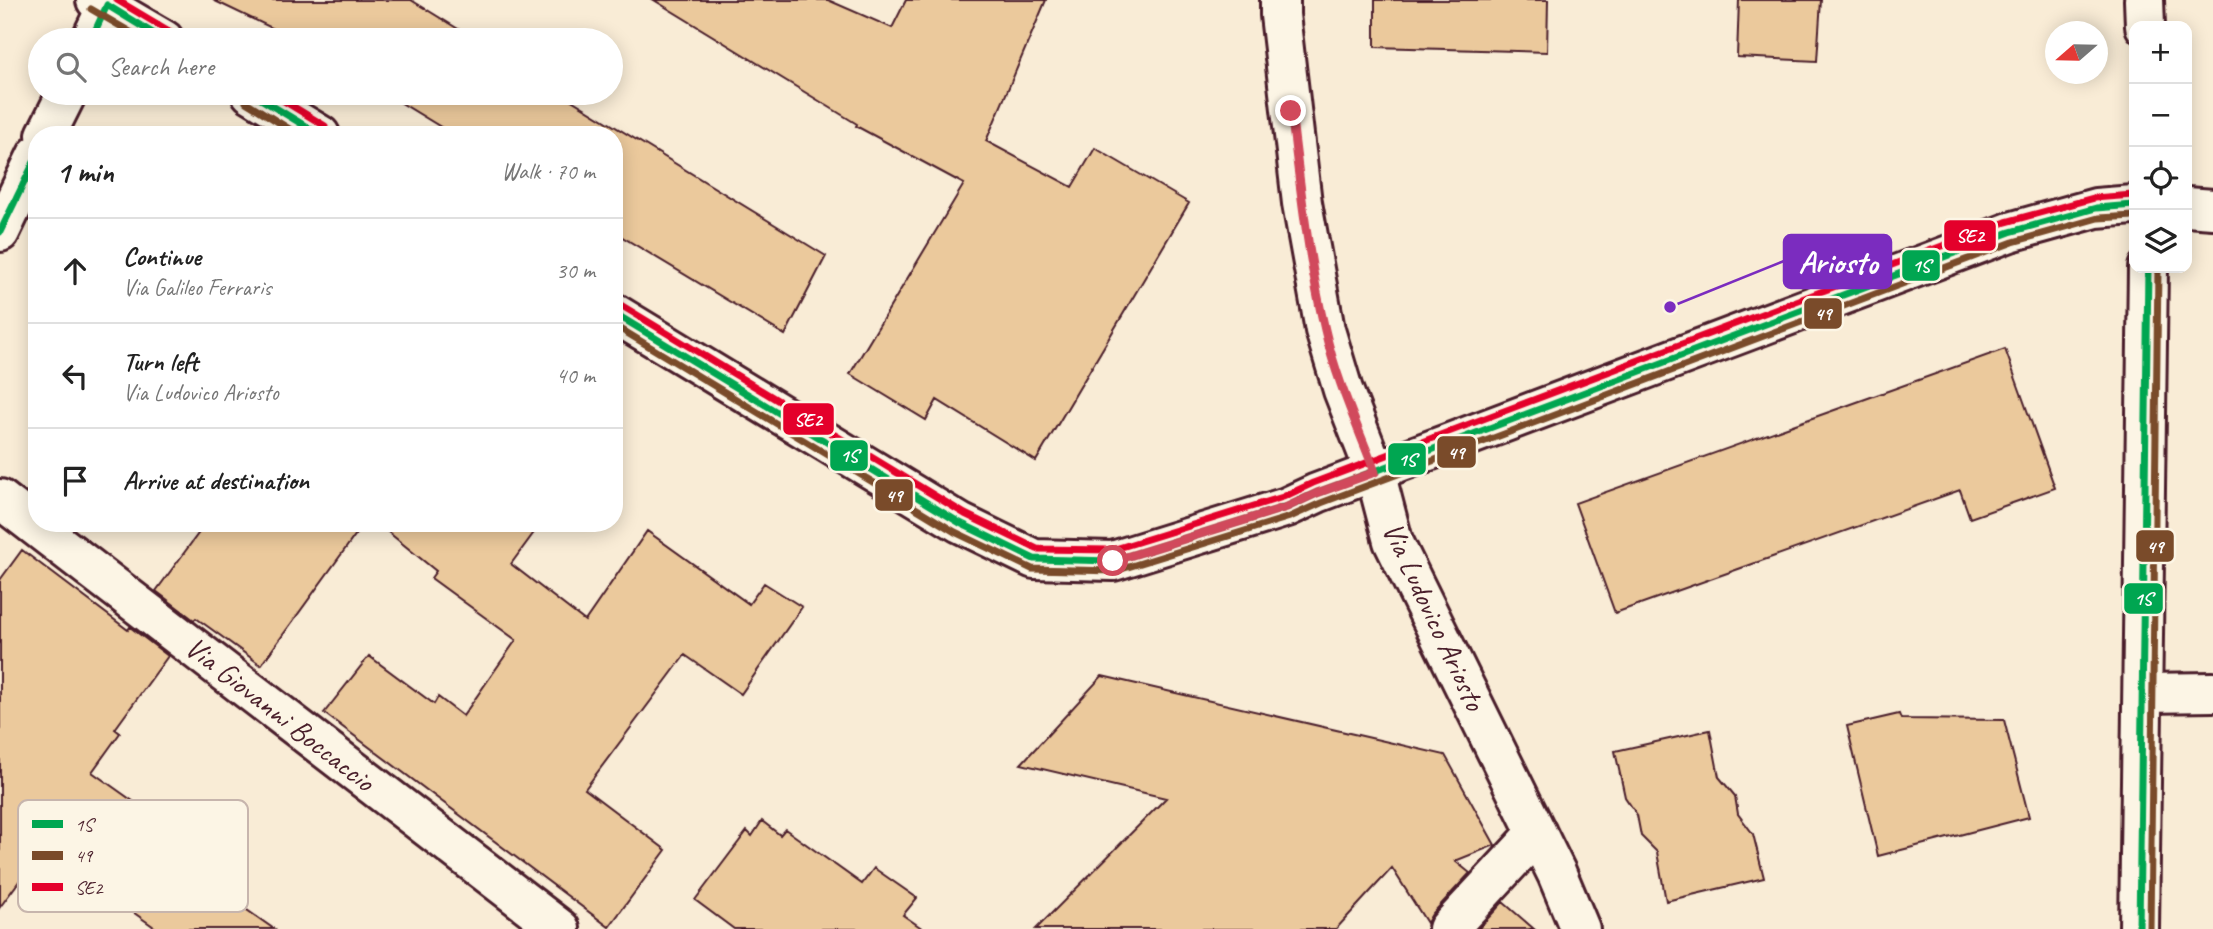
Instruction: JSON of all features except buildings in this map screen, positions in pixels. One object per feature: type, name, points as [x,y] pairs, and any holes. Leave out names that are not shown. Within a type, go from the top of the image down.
[{"type":"street","name":"Via Ludovico Ariosto","points":[[1280,0],[1302,203],[1325,330],[1343,390],[1375,472],[1393,541],[1537,833],[1580,929]]},
{"type":"street","points":[[2144,0],[2145,21]]},
{"type":"street","points":[[95,28],[104,2],[145,28]]},
{"type":"street","points":[[50,126],[60,105]]},
{"type":"street","points":[[271,105],[305,126]]},
{"type":"street","points":[[0,232],[28,174]]},
{"type":"street","points":[[623,318],[960,523],[1034,559],[1113,561],[1287,507],[1317,493],[2010,232],[2096,208],[2129,205]]},
{"type":"street","points":[[2192,208],[2213,209]]},
{"type":"street","points":[[2139,929],[2148,273]]},
{"type":"street","name":"Via Giovanni Boccaccio","points":[[0,499],[28,520]]},
{"type":"street","name":"Via Giovanni Boccaccio","points":[[43,532],[560,929]]},
{"type":"street","points":[[2143,693],[2213,692]]},
{"type":"street","points":[[1448,929],[1537,833]]},
{"type":"transit line","name":"SE2","points":[[117,0],[164,28]]},
{"type":"transit line","name":"1S","points":[[96,28],[107,5],[144,28]]},
{"type":"transit line","name":"49","points":[[91,9],[123,28]]},
{"type":"transit line","name":"49","points":[[251,105],[285,126]]},
{"type":"transit line","name":"1S","points":[[271,105],[305,126]]},
{"type":"transit line","name":"SE2","points":[[291,105],[325,126]]},
{"type":"transit line","name":"1S","points":[[0,232],[28,174]]},
{"type":"transit line","name":"SE2","points":[[623,306],[965,514],[1037,549],[1112,550],[1283,497],[1313,483],[2006,222],[2094,198],[2129,195]]},
{"type":"transit line","name":"1S","points":[[623,318],[960,523],[1034,559],[1113,561],[1287,507],[1317,493],[2010,232],[2096,208],[2129,205]]},
{"type":"transit line","name":"49","points":[[623,330],[955,532],[1032,569],[1115,571],[1290,517],[2013,242],[2098,218],[2129,216]]},
{"type":"transit line","name":"1S","points":[[2139,929],[2148,273]]},
{"type":"transit line","name":"49","points":[[2150,929],[2158,273]]},
{"type":"place","name":"Ariosto","points":[[1670,307]]},
{"type":"route","points":[[1113,561],[1287,507],[1375,472],[1343,390],[1325,330],[1302,203],[1291,111]]}]
